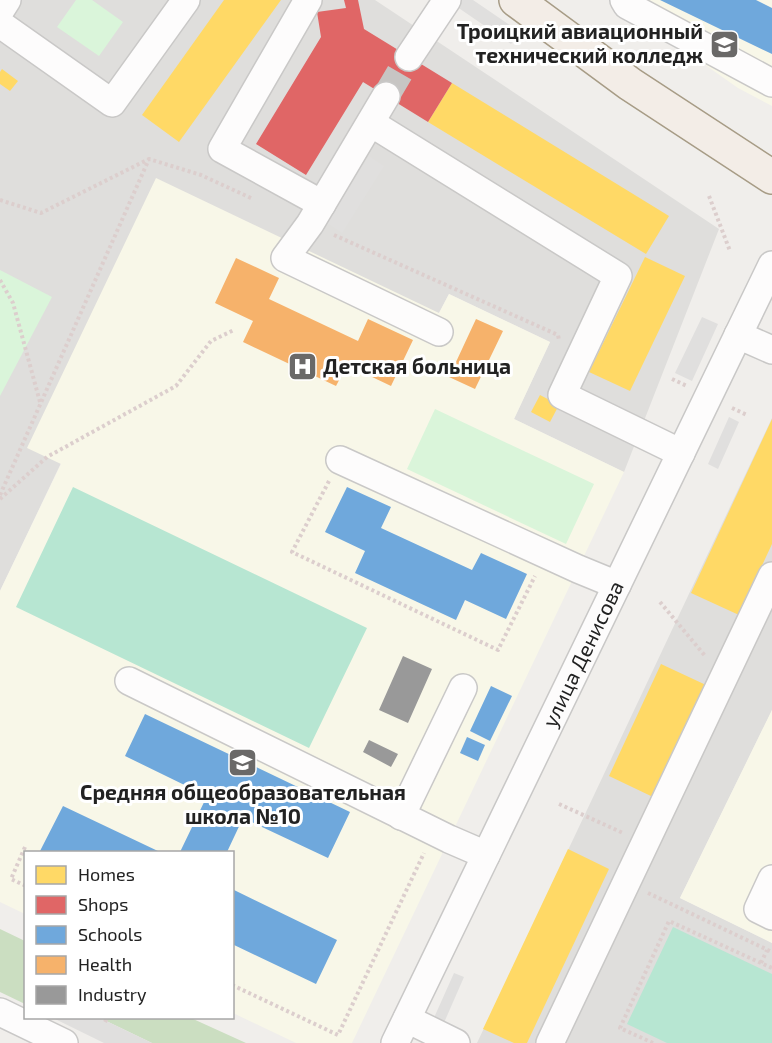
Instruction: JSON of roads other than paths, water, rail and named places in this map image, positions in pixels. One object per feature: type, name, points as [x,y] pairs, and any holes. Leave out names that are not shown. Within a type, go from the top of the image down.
[{"type":"main road","points":[[516,0],[630,84],[772,177]]},
{"type":"street","points":[[0,10],[7,0]]},
{"type":"street","points":[[0,24],[112,103],[186,0]]},
{"type":"street","points":[[308,0],[222,149],[316,214]]},
{"type":"street","points":[[409,57],[447,0]]},
{"type":"street","points":[[624,0],[627,5],[772,83]]},
{"type":"street","points":[[386,96],[316,214],[285,258],[439,332]]},
{"type":"street","points":[[371,123],[618,276],[562,395],[681,453]]},
{"type":"street","name":"улица Денисова","points":[[401,1031],[772,265]]},
{"type":"street","points":[[738,335],[772,350]]},
{"type":"street","points":[[340,460],[617,585]]},
{"type":"street","points":[[550,1043],[724,678],[765,612],[772,576]]},
{"type":"street","points":[[129,681],[401,816],[486,855]]},
{"type":"street","points":[[401,816],[463,688]]},
{"type":"street","points":[[772,879],[758,909],[772,916]]},
{"type":"street","points":[[0,1012],[64,1043]]},
{"type":"street","points":[[401,1031],[456,1043]]},
{"type":"tunnel","points":[[386,96],[409,57]]},
{"type":"place","name":"Троицкий авиационный технический колледж","points":[[724,44]]},
{"type":"place","name":"Детская больница","points":[[302,367]]},
{"type":"place","name":"Средняя общеобразовательная школа №10","points":[[243,762]]}]
